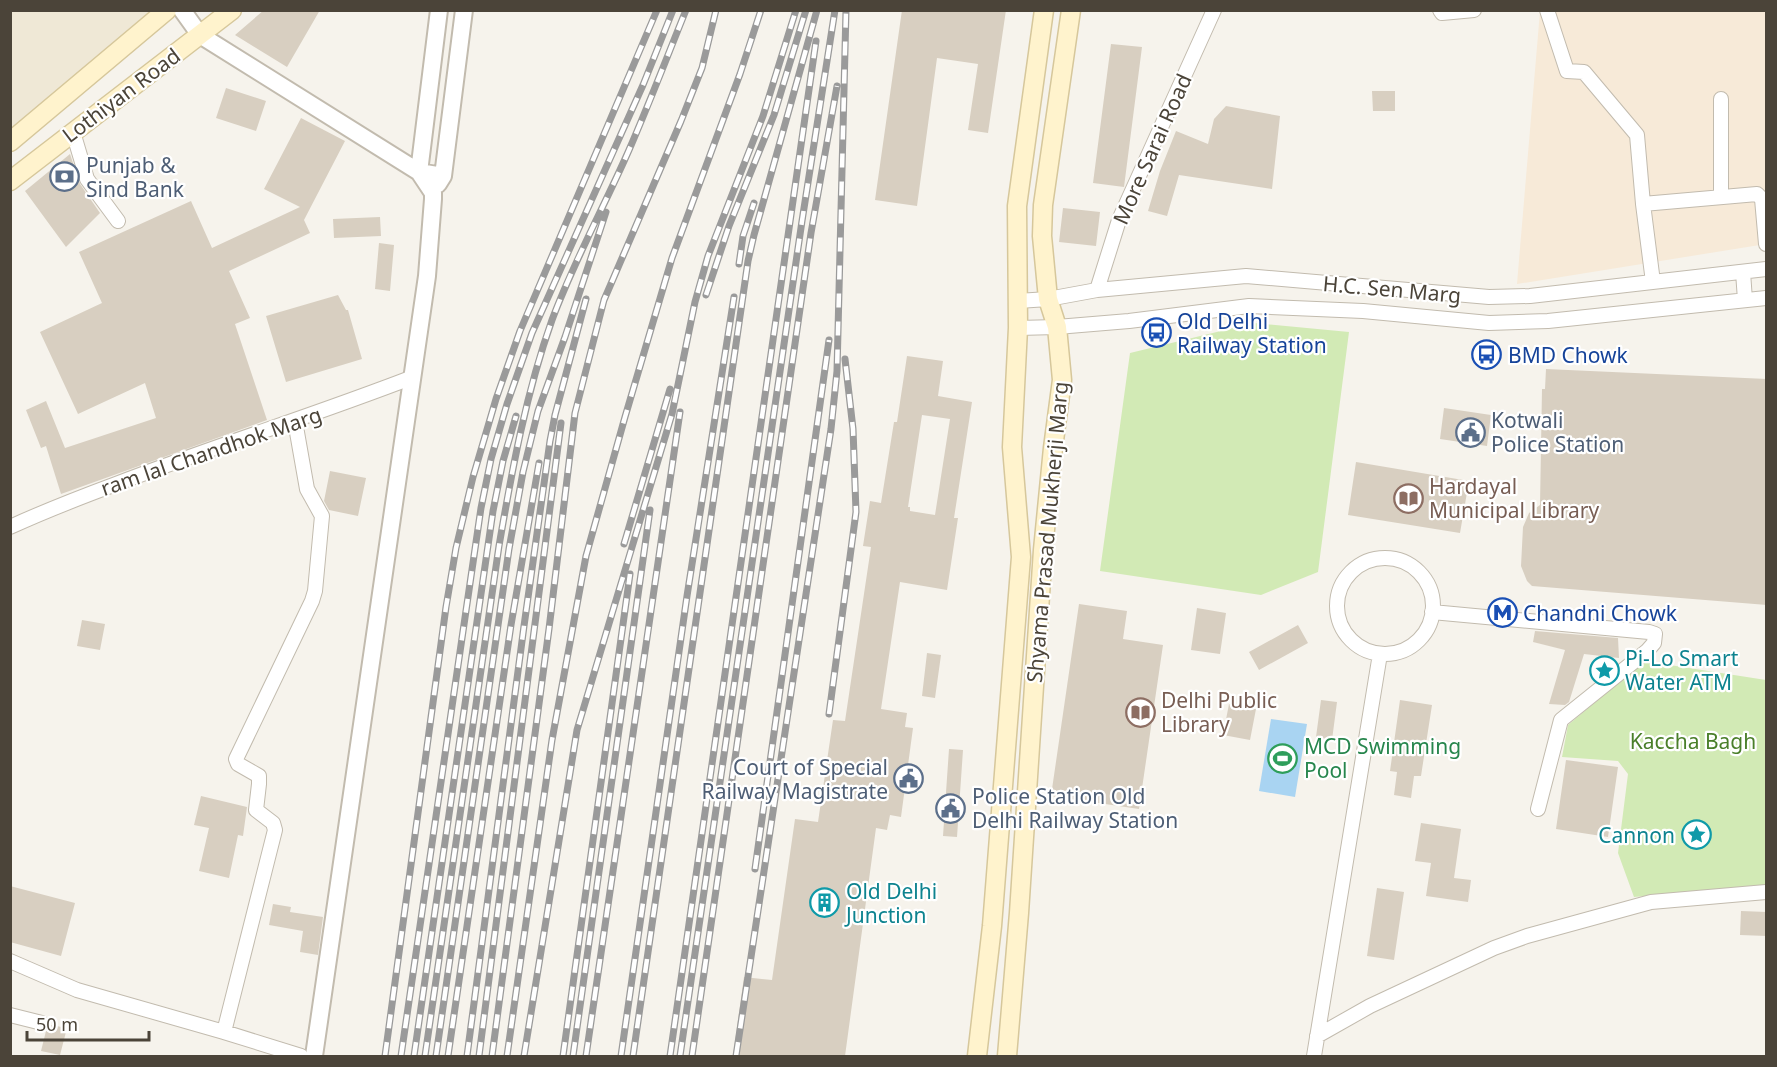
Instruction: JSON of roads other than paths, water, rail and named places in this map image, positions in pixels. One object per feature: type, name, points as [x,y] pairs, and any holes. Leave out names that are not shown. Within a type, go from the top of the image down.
[{"type":"main road","name":"Lothiyan Road","points":[[10,142],[167,10]]},
{"type":"main road","name":"Lothiyan Road","points":[[10,181],[232,10]]},
{"type":"main road","name":"Shyama Prasad Mukherji Marg","points":[[977,1056],[992,926],[1021,557],[1012,447],[1018,328],[1017,206],[1044,10]]},
{"type":"main road","name":"Shyama Prasad Mukherji Marg","points":[[1007,1056],[1019,913],[1043,550],[1062,380],[1057,327],[1048,299],[1042,236],[1043,205],[1071,10]]},
{"type":"street","points":[[182,10],[200,35],[419,172],[443,177]]},
{"type":"street","points":[[433,193],[419,172],[439,10]]},
{"type":"street","points":[[314,1056],[427,276],[433,193],[443,177],[464,10]]},
{"type":"street","name":"More Sarai Road","points":[[1096,290],[1119,220],[1214,10]]},
{"type":"street","points":[[1440,10],[1442,13],[1474,10]]},
{"type":"street","points":[[1547,10],[1567,71],[1584,72],[1637,135],[1642,204],[1653,282]]},
{"type":"street","points":[[1721,99],[1721,197]]},
{"type":"street","points":[[73,132],[87,179],[118,221]]},
{"type":"street","points":[[1642,204],[1755,194],[1760,196],[1767,244]]},
{"type":"street","name":"H.C. Sen Marg","points":[[1018,301],[1048,299],[1096,290],[1246,276],[1489,297],[1530,296],[1767,269]]},
{"type":"street","points":[[1743,272],[1745,300]]},
{"type":"street","name":"H.C. Sen Marg","points":[[1018,328],[1057,327],[1249,306],[1363,311],[1489,323],[1548,321],[1767,298]]},
{"type":"street","name":"ram lal Chandhok Marg","points":[[10,527],[182,458],[295,421],[413,377]]},
{"type":"street","points":[[224,1032],[275,830],[273,823],[256,810],[259,776],[238,764],[236,759],[312,601],[316,581],[322,516],[307,489],[295,421]]},
{"type":"street","points":[[1389,558],[1405,562],[1418,572],[1427,584],[1432,598],[1432,612],[1428,627],[1420,639],[1408,648],[1395,653],[1380,654],[1364,650],[1351,640],[1341,626],[1337,610],[1338,594],[1346,579],[1357,567],[1372,560],[1389,558]]},
{"type":"street","points":[[1432,612],[1655,634],[1654,643],[1647,651],[1561,720],[1538,809]]},
{"type":"street","points":[[1314,1056],[1380,654]]},
{"type":"street","points":[[1317,1036],[1370,1006],[1494,948],[1527,936],[1650,902],[1767,892]]},
{"type":"street","points":[[10,961],[77,990],[301,1056]]},
{"type":"street","points":[[10,1015],[42,1023]]},
{"type":"water","name":"MCD Swimming Pool","points":[[1271,719],[1307,724],[1295,797],[1259,791]]},
{"type":"railway","points":[[385,1056],[446,607],[456,548],[473,477],[496,399],[520,331],[657,10]]},
{"type":"railway","points":[[401,1056],[481,508],[491,459],[507,404],[532,333],[643,85],[673,10]]},
{"type":"railway","points":[[425,1056],[499,546],[527,404],[552,320],[579,255],[629,150],[686,10]]},
{"type":"railway","points":[[492,1056],[549,629],[575,413],[604,300],[702,68],[716,10]]},
{"type":"railway","points":[[507,1056],[552,740],[586,556],[672,258],[740,74],[761,10]]},
{"type":"railway","points":[[524,1056],[577,730],[672,414],[695,302],[708,256],[763,116],[796,10]]},
{"type":"railway","points":[[706,295],[729,226],[774,115],[806,10]]},
{"type":"railway","points":[[633,1056],[748,261],[817,10]]},
{"type":"railway","points":[[680,1056],[835,10]]},
{"type":"railway","points":[[736,1056],[831,429],[837,371],[846,10]]},
{"type":"railway","points":[[670,1056],[816,41]]},
{"type":"railway","points":[[692,1056],[811,233],[837,86]]},
{"type":"railway","points":[[739,264],[743,236],[754,203]]},
{"type":"railway","points":[[436,1056],[509,549],[523,472],[538,411],[606,212]]},
{"type":"railway","points":[[621,1056],[687,596],[734,297]]},
{"type":"railway","points":[[467,1056],[550,441],[586,299]]},
{"type":"railway","points":[[755,869],[829,340]]},
{"type":"railway","points":[[829,714],[856,512],[853,429],[845,359]]},
{"type":"railway","points":[[624,544],[670,389]]},
{"type":"railway","points":[[586,1056],[680,412]]},
{"type":"railway","points":[[414,1056],[493,511],[503,461],[516,416]]},
{"type":"railway","points":[[479,1056],[561,423]]},
{"type":"railway","points":[[448,1056],[511,625],[539,463]]},
{"type":"railway","points":[[573,1056],[650,510]]},
{"type":"railway","points":[[563,1056],[630,574]]},
{"type":"place","name":"Punjab & Sind Bank","points":[[65,177]]},
{"type":"place","name":"Old Delhi Railway Station","points":[[1156,333]]},
{"type":"place","name":"BMD Chowk","points":[[1487,355]]},
{"type":"place","name":"Kotwali Police Station","points":[[1470,432]]},
{"type":"place","name":"Hardayal Municipal Library","points":[[1408,498]]},
{"type":"place","name":"Chandni Chowk","points":[[1502,613]]},
{"type":"place","name":"Pi-Lo Smart Water ATM","points":[[1604,670]]},
{"type":"place","name":"Delhi Public Library","points":[[1140,712]]},
{"type":"place","name":"MCD Swimming Pool","points":[[1283,758]]},
{"type":"place","name":"Court of Special Railway Magistrate","points":[[909,779]]},
{"type":"place","name":"Police Station Old Delhi Railway Station","points":[[951,808]]},
{"type":"place","name":"Cannon","points":[[1696,835]]},
{"type":"place","name":"Old Delhi Junction","points":[[825,903]]},
{"type":"park label","name":"Kaccha Bagh","points":[[1693,741]]}]
